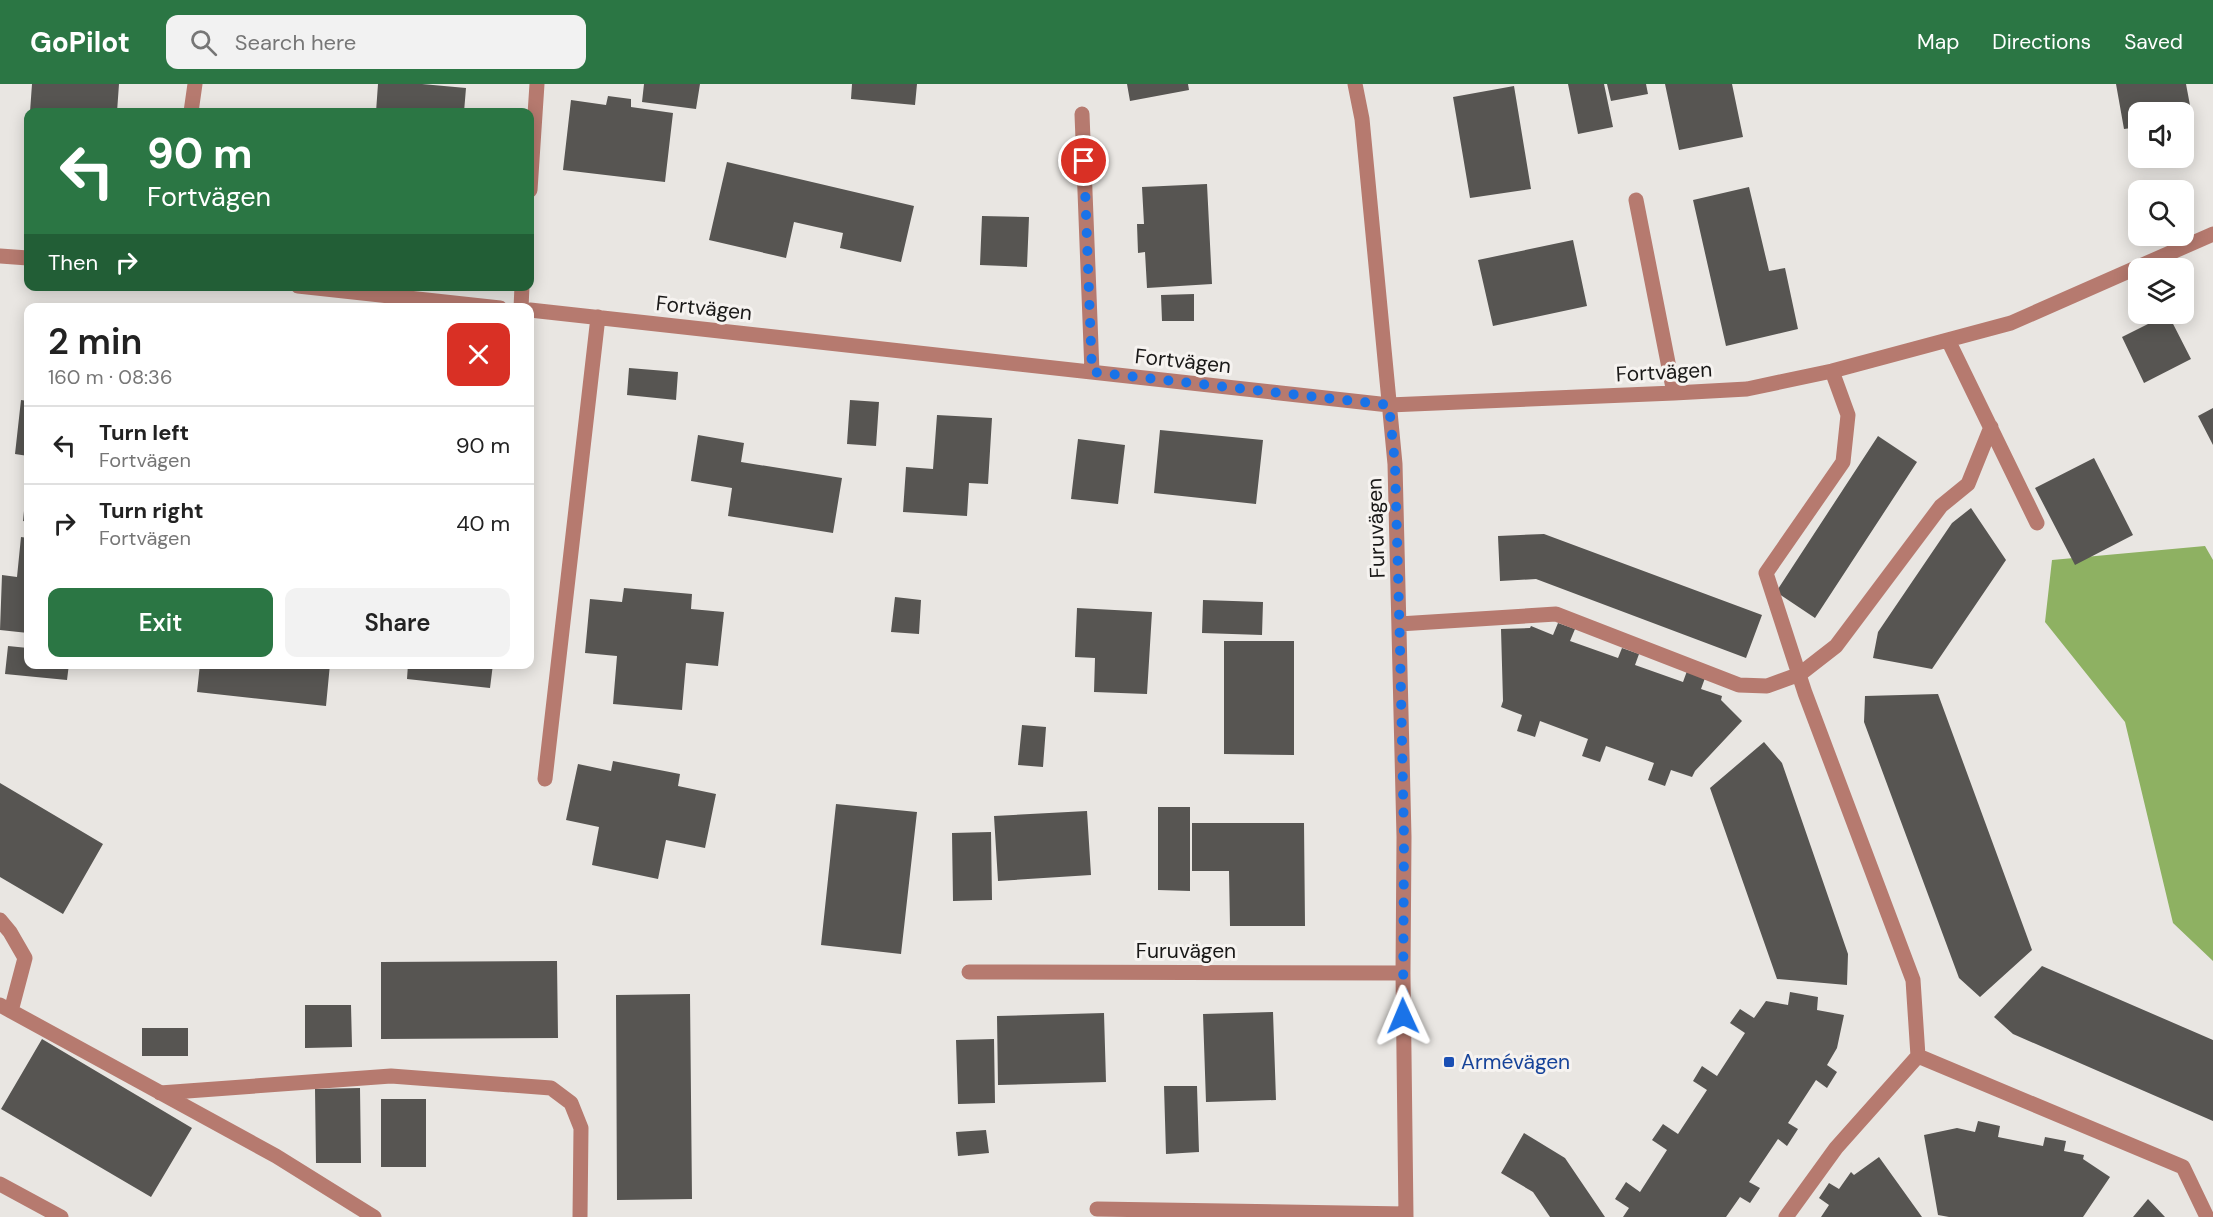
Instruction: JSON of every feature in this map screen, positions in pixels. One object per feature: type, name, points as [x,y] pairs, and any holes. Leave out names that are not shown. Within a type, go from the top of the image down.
[{"type":"street","points":[[192,108],[195,84]]},
{"type":"street","points":[[534,129],[537,84]]},
{"type":"street","name":"Furuvägen","points":[[1358,84],[1395,464],[1404,837],[1406,1215]]},
{"type":"street","points":[[1082,114],[1092,372]]},
{"type":"street","points":[[1636,200],[1674,393]]},
{"type":"street","name":"Fortvägen","points":[[534,310],[1389,405],[1674,393],[1747,389],[1832,371],[2011,323],[2213,234]]},
{"type":"street","points":[[0,256],[24,258]]},
{"type":"street","points":[[331,291],[410,303]]},
{"type":"street","points":[[545,779],[598,317]]},
{"type":"street","points":[[1948,340],[2037,523]]},
{"type":"street","points":[[1786,1217],[1836,1148],[1918,1056],[1913,980],[1800,674],[1766,573],[1844,462],[1848,415],[1832,371]]},
{"type":"street","points":[[1399,624],[1556,614],[1738,685],[1767,686],[1800,674],[1836,646],[1941,506],[1968,484],[1991,427]]},
{"type":"street","points":[[0,920],[25,958],[5,1008],[276,1156],[374,1217]]},
{"type":"street","name":"Furuvägen","points":[[969,972],[1403,973]]},
{"type":"street","points":[[1918,1056],[2183,1167],[2207,1217]]},
{"type":"street","points":[[160,1093],[391,1076],[550,1088],[570,1103],[581,1128],[580,1217]]},
{"type":"street","points":[[0,1184],[61,1217]]},
{"type":"street","points":[[1097,1209],[1406,1215]]},
{"type":"green space","points":[[2205,546],[2213,560],[2213,961],[2173,923],[2125,722],[2045,622],[2052,560]]},
{"type":"building","points":[[32,84],[119,84],[117,108],[30,108]]},
{"type":"building","points":[[378,84],[422,84],[466,88],[464,108],[376,108]]},
{"type":"building","points":[[644,84],[700,84],[696,109],[642,102]]},
{"type":"building","points":[[852,84],[917,84],[915,105],[851,99]]},
{"type":"building","points":[[1127,84],[1188,84],[1189,90],[1130,101]]},
{"type":"building","points":[[1568,84],[1604,84],[1613,127],[1578,134]]},
{"type":"building","points":[[1607,84],[1646,84],[1648,94],[1611,101]]},
{"type":"building","points":[[1665,84],[1732,84],[1743,137],[1679,150]]},
{"type":"building","points":[[2116,84],[2186,84],[2189,102],[2128,102],[2128,128],[2124,129]]},
{"type":"building","points":[[1514,86],[1531,189],[1470,198],[1453,97]]},
{"type":"building","points":[[608,96],[631,99],[631,107],[673,113],[665,182],[563,170],[571,100],[606,105]]},
{"type":"building","points":[[727,162],[914,206],[901,262],[840,248],[843,233],[794,222],[786,258],[709,240]]},
{"type":"building","points":[[1207,184],[1212,284],[1147,288],[1145,252],[1138,253],[1137,224],[1144,224],[1142,187]]},
{"type":"building","points":[[1749,187],[1769,271],[1785,268],[1798,329],[1726,346],[1693,200]]},
{"type":"building","points":[[982,216],[1029,217],[1027,267],[980,265]]},
{"type":"building","points":[[1573,240],[1587,306],[1493,326],[1478,260]]},
{"type":"building","points":[[1194,294],[1194,321],[1162,321],[1161,295]]},
{"type":"building","points":[[2148,324],[2173,324],[2191,359],[2144,383],[2122,337]]},
{"type":"building","points":[[629,368],[678,372],[676,400],[627,395]]},
{"type":"building","points":[[21,400],[24,400],[24,455],[15,454]]},
{"type":"building","points":[[850,400],[879,402],[876,446],[847,444]]},
{"type":"building","points":[[2213,408],[2213,445],[2198,416]]},
{"type":"building","points":[[937,415],[992,418],[988,484],[969,483],[967,516],[903,512],[906,467],[933,469]]},
{"type":"building","points":[[1160,430],[1263,440],[1256,504],[1154,493]]},
{"type":"building","points":[[698,435],[744,443],[741,462],[842,478],[833,533],[728,516],[732,488],[691,481]]},
{"type":"building","points":[[1878,436],[1917,462],[1815,618],[1776,592]]},
{"type":"building","points":[[1078,439],[1125,445],[1118,504],[1071,499]]},
{"type":"building","points":[[2094,458],[2133,535],[2075,565],[2035,488]]},
{"type":"building","points":[[1971,508],[2006,560],[1932,669],[1873,658],[1878,632],[1952,523]]},
{"type":"building","points":[[1544,534],[1762,615],[1746,658],[1536,579],[1500,581],[1498,536]]},
{"type":"building","points":[[21,537],[24,537],[24,633],[0,630],[2,575],[17,577]]},
{"type":"building","points":[[624,588],[692,594],[691,609],[724,612],[718,666],[686,663],[682,710],[613,704],[617,656],[585,653],[590,599],[622,602]]},
{"type":"building","points":[[895,597],[921,600],[919,634],[891,632]]},
{"type":"building","points":[[1203,600],[1263,602],[1262,635],[1202,633]]},
{"type":"building","points":[[1077,608],[1152,612],[1147,694],[1094,692],[1095,658],[1075,657]]},
{"type":"building","points":[[1558,623],[1575,629],[1570,641],[1618,658],[1622,648],[1639,654],[1635,665],[1683,682],[1687,671],[1705,678],[1701,689],[1722,696],[1721,700],[1742,721],[1692,777],[1671,770],[1665,786],[1648,780],[1654,763],[1606,746],[1600,762],[1582,756],[1588,739],[1540,721],[1535,737],[1517,731],[1522,715],[1501,707],[1503,701],[1501,629],[1530,628],[1531,626],[1553,635]]},
{"type":"building","points":[[1224,641],[1294,641],[1294,755],[1224,754]]},
{"type":"building","points":[[8,646],[24,648],[24,669],[68,669],[67,680],[5,674]]},
{"type":"building","points":[[199,669],[330,669],[326,706],[197,692]]},
{"type":"building","points":[[408,669],[492,669],[490,688],[407,679]]},
{"type":"building","points":[[1938,694],[2032,950],[1980,997],[1959,978],[1864,722],[1865,696]]},
{"type":"building","points":[[1022,725],[1046,727],[1043,767],[1018,765]]},
{"type":"building","points":[[1764,742],[1782,763],[1848,954],[1847,985],[1777,979],[1710,788]]},
{"type":"building","points":[[613,761],[680,774],[678,786],[716,794],[705,848],[666,840],[658,879],[592,865],[599,827],[566,820],[578,764],[611,771]]},
{"type":"building","points":[[0,783],[103,844],[63,914],[0,877]]},
{"type":"building","points":[[836,804],[917,812],[901,954],[821,945]]},
{"type":"building","points":[[1158,807],[1190,807],[1190,891],[1158,890]]},
{"type":"building","points":[[1087,811],[1091,875],[998,881],[994,816]]},
{"type":"building","points":[[1192,823],[1304,823],[1305,926],[1230,926],[1229,871],[1192,871]]},
{"type":"building","points":[[991,832],[992,900],[953,901],[952,833]]},
{"type":"building","points":[[557,961],[558,1038],[381,1039],[381,962]]},
{"type":"building","points":[[2042,966],[2213,1040],[2213,1121],[2013,1034],[1994,1017]]},
{"type":"building","points":[[1790,992],[1818,997],[1817,1010],[1844,1015],[1837,1048],[1827,1065],[1837,1072],[1827,1088],[1816,1080],[1788,1123],[1798,1129],[1787,1146],[1778,1139],[1749,1182],[1760,1188],[1750,1203],[1740,1197],[1726,1217],[1623,1217],[1629,1208],[1615,1199],[1626,1182],[1640,1192],[1667,1150],[1652,1140],[1663,1124],[1678,1134],[1707,1090],[1693,1081],[1702,1066],[1717,1076],[1745,1033],[1730,1023],[1740,1009],[1754,1018],[1766,1001],[1788,1005]]},
{"type":"building","points":[[690,994],[692,1199],[617,1200],[616,995]]},
{"type":"building","points":[[305,1005],[351,1005],[352,1047],[305,1048]]},
{"type":"building","points":[[1273,1012],[1276,1100],[1206,1102],[1203,1014]]},
{"type":"building","points":[[1104,1013],[1106,1082],[998,1085],[997,1016]]},
{"type":"building","points":[[142,1028],[188,1028],[188,1056],[142,1056]]},
{"type":"building","points":[[42,1039],[192,1128],[151,1197],[1,1109]]},
{"type":"building","points":[[994,1039],[995,1103],[958,1104],[956,1040]]},
{"type":"building","points":[[1164,1086],[1197,1086],[1199,1152],[1166,1154]]},
{"type":"building","points":[[360,1088],[361,1163],[316,1163],[315,1089]]},
{"type":"building","points":[[381,1099],[426,1099],[426,1167],[381,1167]]},
{"type":"building","points":[[1978,1121],[2000,1126],[1998,1137],[2043,1146],[2045,1137],[2066,1141],[2064,1151],[2084,1155],[2083,1159],[2110,1177],[2083,1217],[1949,1217],[1938,1215],[1924,1135],[1957,1128],[1975,1132]]},
{"type":"building","points":[[986,1130],[989,1153],[958,1156],[956,1132]]},
{"type":"building","points":[[1524,1133],[1565,1158],[1605,1217],[1550,1217],[1533,1192],[1501,1173]]},
{"type":"building","points":[[1879,1157],[1922,1217],[1821,1217],[1829,1205],[1819,1198],[1829,1183],[1839,1189],[1851,1172],[1854,1175]]},
{"type":"building","points":[[2148,1199],[2165,1217],[2133,1217]]},
{"type":"place","name":"Armévägen","points":[[1449,1062]]},
{"type":"route","points":[[1084,161],[1092,372],[1389,405],[1395,464],[1400,647],[1404,837],[1403,1016]]}]
